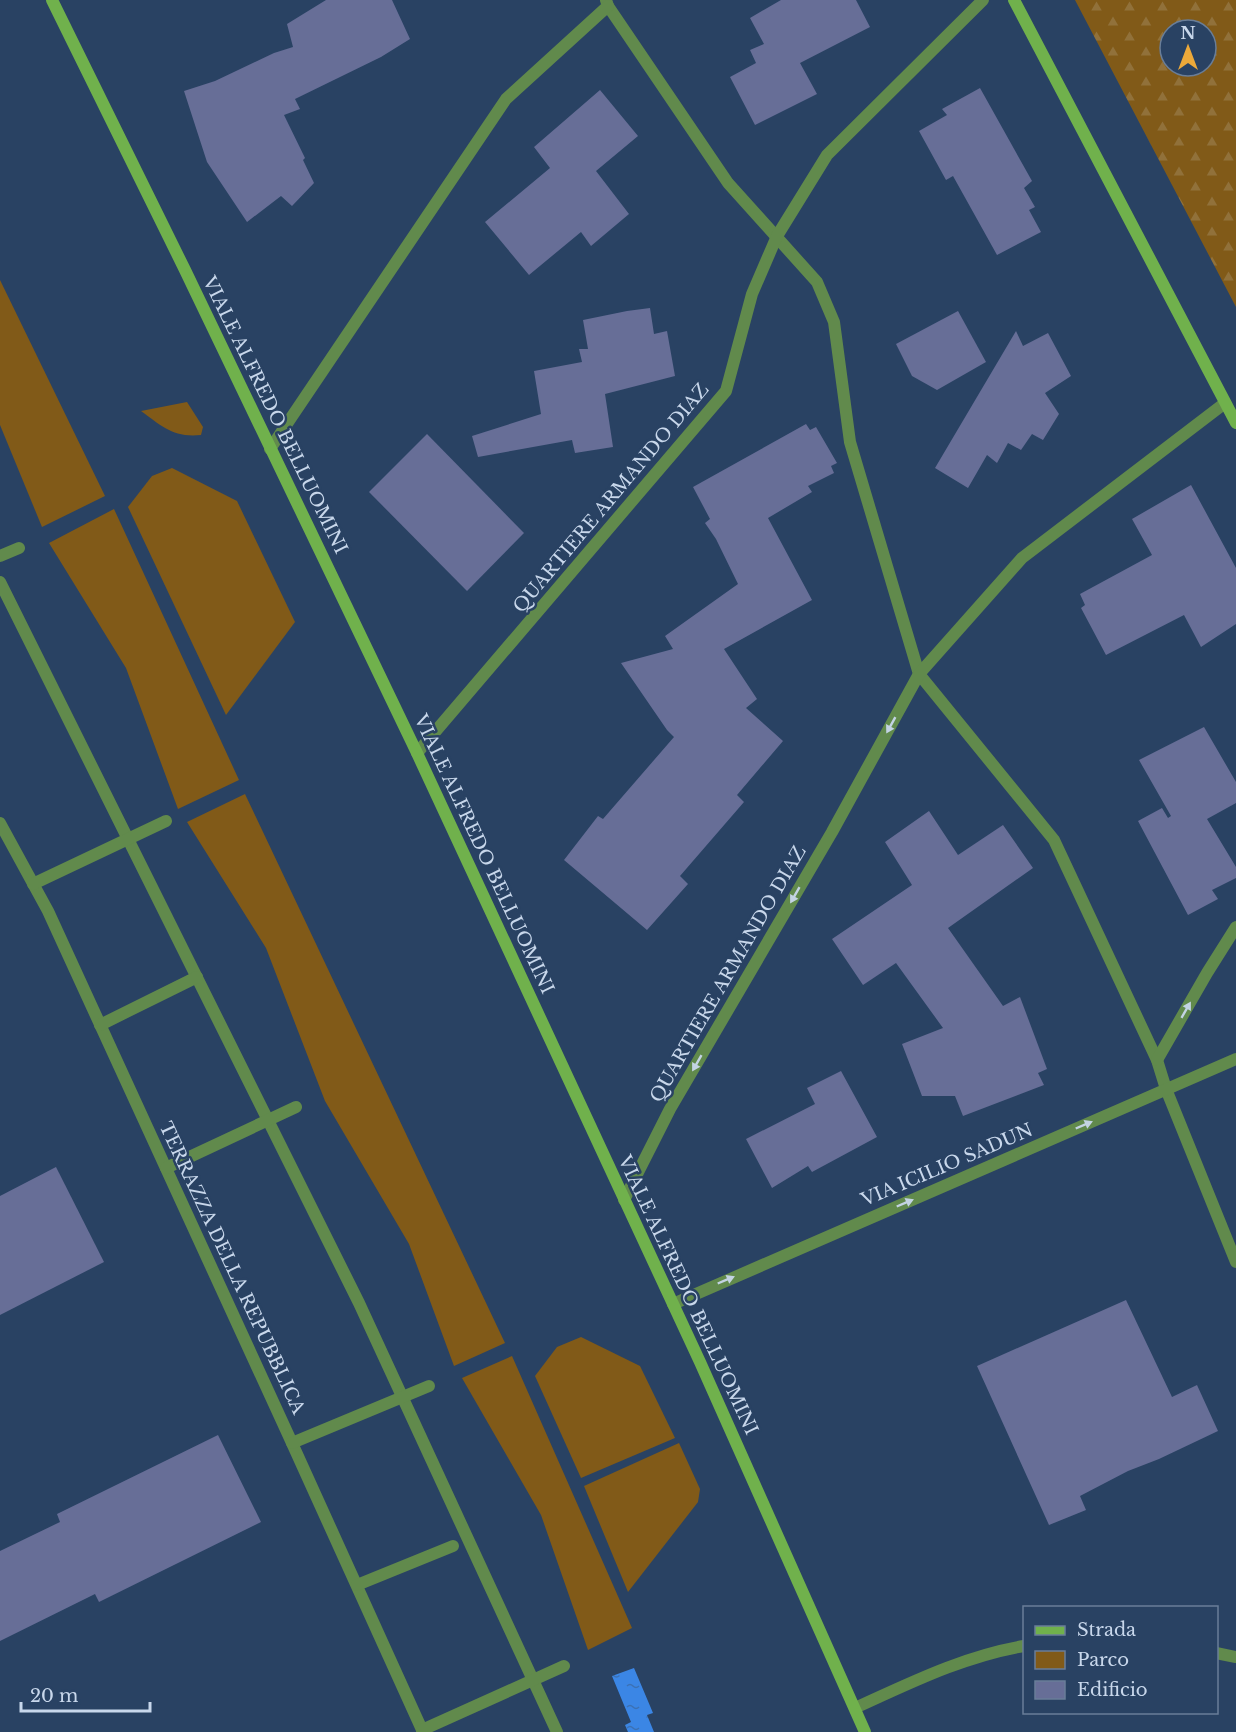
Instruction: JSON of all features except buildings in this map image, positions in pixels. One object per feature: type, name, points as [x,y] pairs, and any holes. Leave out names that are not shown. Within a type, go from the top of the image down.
[{"type":"street","name":"VIALE ALFREDO BELLUOMINI","points":[[52,0],[190,280],[417,753],[673,1304],[865,1732]]},
{"type":"street","name":"QUARTIERE ARMANDO DIAZ","points":[[417,753],[726,391],[752,294],[777,236],[827,155],[983,0]]},
{"type":"street","points":[[1014,0],[1236,423]]},
{"type":"street","points":[[270,449],[506,99],[607,3],[728,183],[817,282],[834,322],[850,442],[919,674],[1054,840],[1157,1060],[1236,1262]]},
{"type":"street","name":"QUARTIERE ARMANDO DIAZ","points":[[624,1200],[670,1109],[832,832],[919,674],[1022,558],[1225,403]]},
{"type":"street","points":[[0,556],[19,548]]},
{"type":"street","points":[[0,582],[359,1303],[402,1396],[460,1543],[533,1680],[557,1732]]},
{"type":"street","points":[[33,884],[166,821]]},
{"type":"street","name":"TERRAZZA DELLA REPUBBLICA","points":[[0,823],[48,911],[422,1731]]},
{"type":"street","points":[[1157,1060],[1236,927]]},
{"type":"street","points":[[100,1025],[196,977]]},
{"type":"street","name":"VIA ICILIO SADUN","points":[[673,1304],[1236,1059]]},
{"type":"street","points":[[166,1168],[296,1107]]},
{"type":"street","points":[[292,1443],[429,1386]]},
{"type":"street","points":[[357,1585],[460,1543]]},
{"type":"street","points":[[855,1708],[940,1670],[978,1657],[1023,1646]]},
{"type":"street","points":[[1218,1653],[1236,1657]]},
{"type":"street","points":[[422,1731],[564,1666]]},
{"type":"green space","points":[[1075,0],[1236,0],[1236,307]]},
{"type":"green space","points":[[0,280],[105,496],[42,527],[0,425]]},
{"type":"green space","points":[[187,402],[203,427],[201,435],[175,433],[141,411]]},
{"type":"green space","points":[[172,468],[237,501],[295,622],[226,715],[128,507],[152,476]]},
{"type":"green space","points":[[114,509],[239,780],[178,809],[126,668],[49,543]]},
{"type":"green space","points":[[245,794],[505,1343],[454,1366],[409,1244],[325,1101],[266,948],[187,822]]},
{"type":"green space","points":[[581,1337],[640,1366],[675,1438],[581,1478],[535,1376],[557,1347]]},
{"type":"green space","points":[[512,1356],[632,1628],[588,1650],[541,1515],[462,1378]]},
{"type":"green space","points":[[679,1443],[700,1489],[698,1502],[628,1592],[584,1486]]},
{"type":"water","points":[[634,1668],[653,1713],[647,1715],[654,1732],[628,1732],[625,1725],[631,1722],[612,1676]]}]
